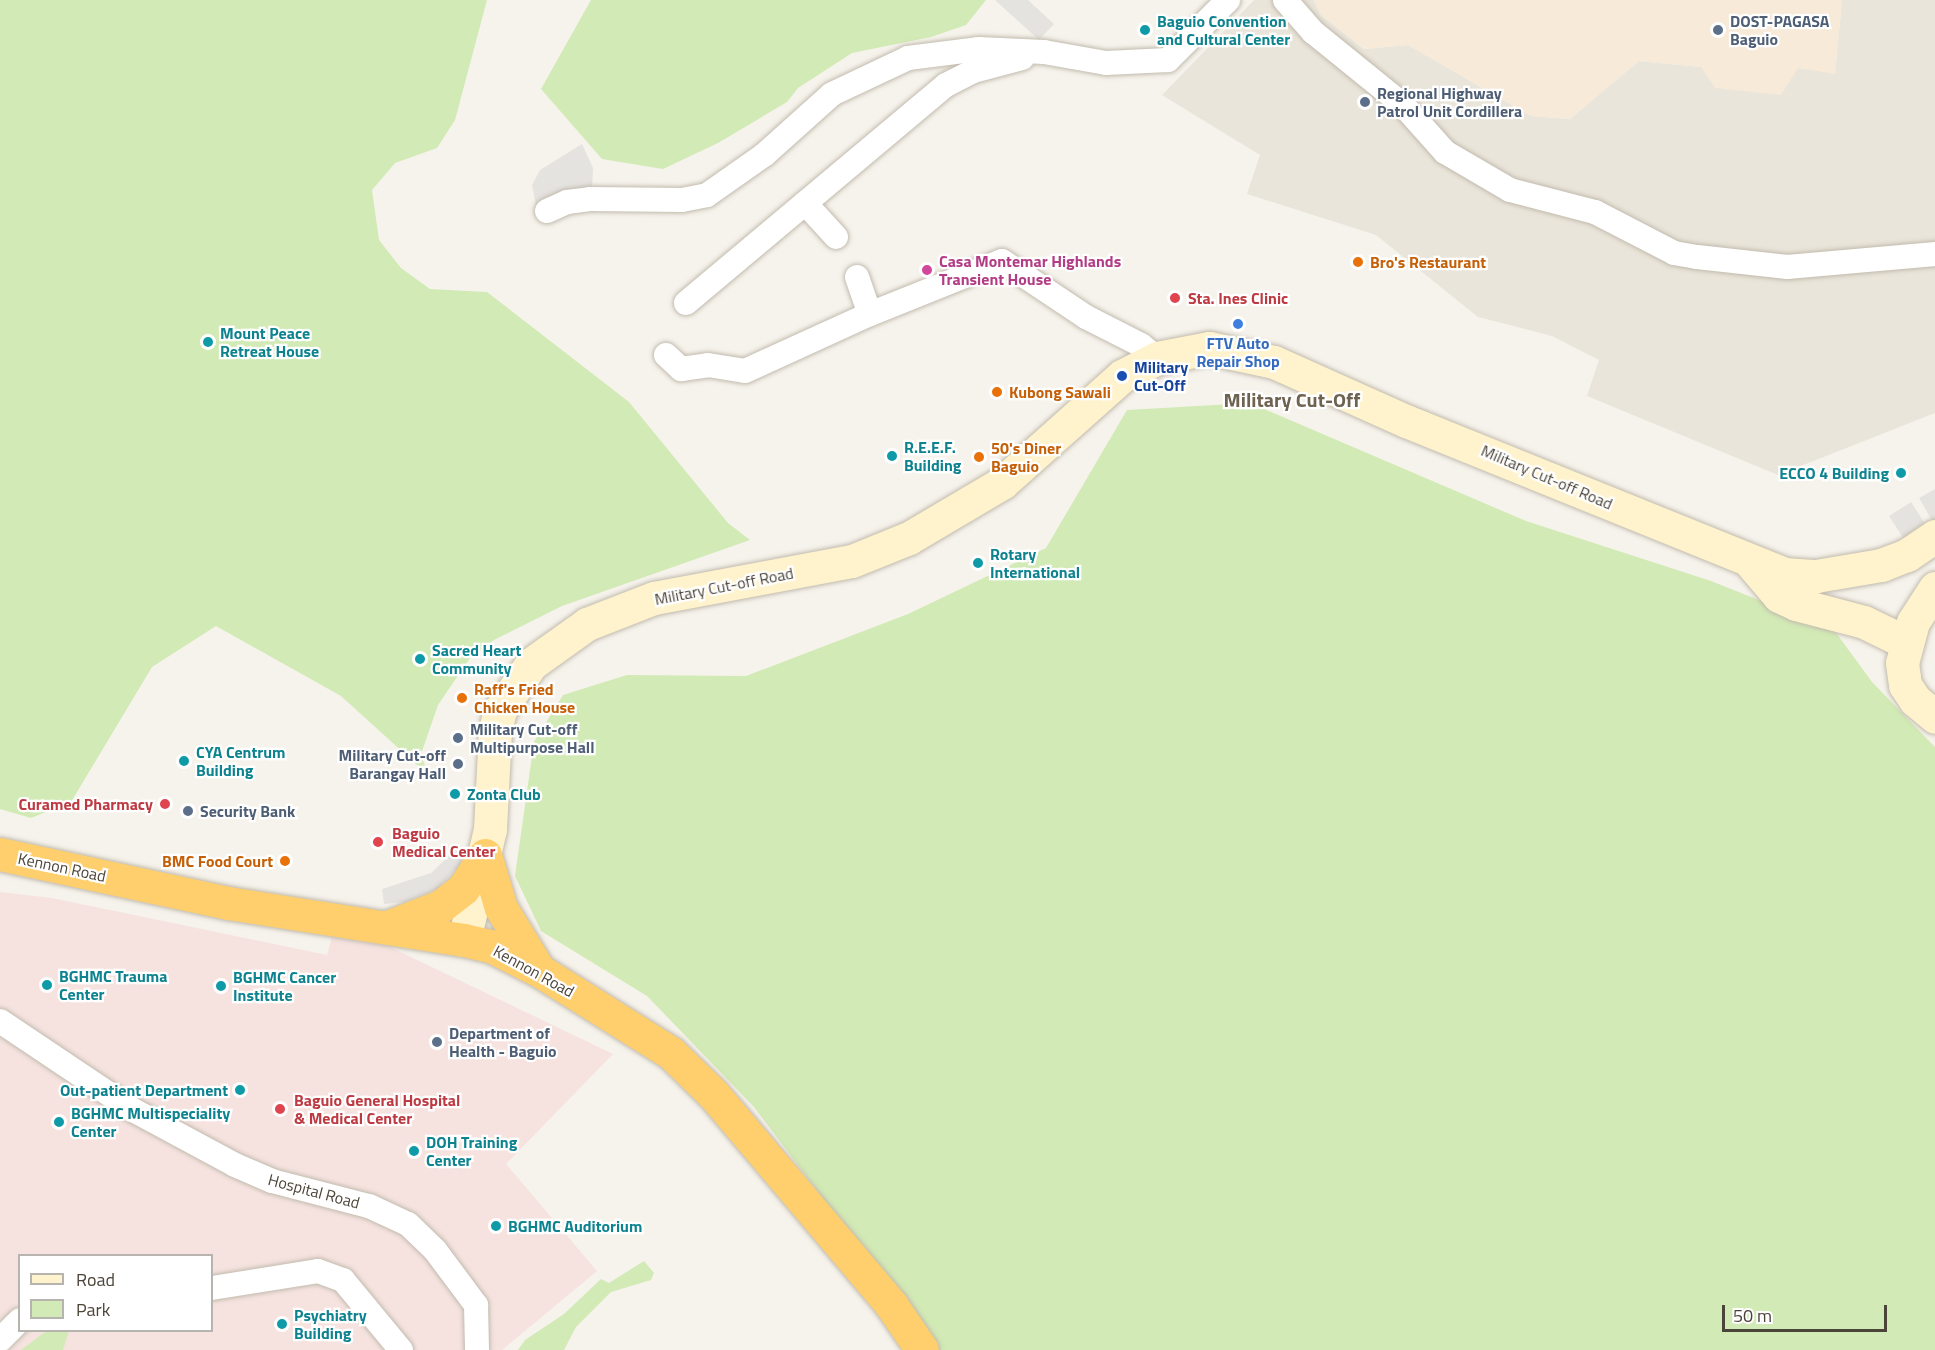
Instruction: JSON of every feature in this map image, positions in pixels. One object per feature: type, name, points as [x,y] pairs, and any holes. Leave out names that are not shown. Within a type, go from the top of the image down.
[{"type":"highway","name":"Kennon Road","points":[[0,854],[228,903],[390,926],[464,940],[491,946],[540,971],[670,1053],[714,1095],[892,1306],[922,1350]]},
{"type":"highway","points":[[390,926],[441,906],[463,889],[485,855]]},
{"type":"highway","points":[[485,855],[501,908],[516,939],[540,971]]},
{"type":"main road","name":"Military Cut-off Road","points":[[464,940],[485,855],[495,730],[500,710],[520,677],[551,649],[587,624],[654,598],[852,561],[909,538],[1002,483],[1122,376],[1157,358],[1209,348],[1274,362],[1406,421],[1481,449],[1751,563],[1784,574],[1816,576],[1852,572],[1907,555],[1935,536]]},
{"type":"main road","points":[[1751,563],[1779,596],[1796,604],[1864,622],[1905,642]]},
{"type":"main road","points":[[1935,588],[1905,642],[1905,685],[1915,700],[1935,717]]},
{"type":"street","points":[[547,211],[567,202],[590,199],[682,201],[707,195],[764,155],[832,94],[908,58],[979,49],[1044,52],[1106,63],[1158,63],[1168,60],[1228,0]]},
{"type":"street","points":[[1285,0],[1313,32],[1403,105],[1445,152],[1510,190],[1595,212],[1674,252],[1697,257],[1787,267],[1935,254]]},
{"type":"street","points":[[686,303],[946,85],[973,71],[1044,52]]},
{"type":"street","points":[[805,203],[836,237]]},
{"type":"street","points":[[666,355],[681,369],[708,365],[745,371],[870,314],[1002,261],[1086,316],[1141,345],[1157,358]]},
{"type":"street","points":[[857,277],[870,314]]},
{"type":"street","name":"Hospital Road","points":[[0,1021],[133,1110],[235,1165],[272,1181],[369,1206],[408,1224],[435,1250],[476,1305],[477,1350]]},
{"type":"street","points":[[213,1288],[318,1271],[343,1280],[401,1350]]},
{"type":"street","points":[[0,1340],[18,1322]]},
{"type":"shaded area","points":[[995,0],[1028,0],[1054,24],[1039,40]]},
{"type":"shaded area","points":[[1254,0],[1314,0],[1321,15],[1364,49],[1408,45],[1531,116],[1570,119],[1639,61],[1701,67],[1798,68],[1835,73],[1842,0],[1935,0],[1935,413],[1778,475],[1587,396],[1599,360],[1552,336],[1478,317],[1376,235],[1247,194],[1260,155],[1162,95]]},
{"type":"shaded area","points":[[1314,0],[1842,0],[1835,74],[1798,68],[1781,95],[1715,88],[1701,67],[1639,61],[1570,119],[1531,116],[1408,45],[1365,49],[1321,15]]},
{"type":"shaded area","points":[[582,144],[593,168],[592,191],[536,205],[532,185],[540,170]]},
{"type":"shaded area","points":[[1935,489],[1935,523],[1934,524],[1919,498]]},
{"type":"shaded area","points":[[1911,502],[1929,530],[1907,544],[1889,516]]},
{"type":"shaded area","points":[[452,845],[465,850],[460,864],[438,888],[405,902],[384,904],[382,889],[431,873],[448,857]]},
{"type":"shaded area","name":"Baguio General Hospital & Medical Center","points":[[0,892],[52,898],[327,955],[332,937],[388,946],[613,1054],[506,1164],[597,1271],[502,1350],[0,1350]]},
{"type":"green space","points":[[0,0],[487,0],[455,120],[437,148],[395,163],[372,190],[379,240],[401,268],[430,289],[487,292],[629,402],[728,523],[750,540],[562,606],[494,640],[470,658],[438,705],[421,754],[428,775],[341,696],[216,626],[152,667],[71,802],[31,818],[0,809]]},
{"type":"green space","points":[[591,0],[986,0],[966,25],[931,37],[852,53],[798,88],[787,102],[718,143],[663,169],[602,159],[541,89]]},
{"type":"green space","points":[[1250,403],[1526,521],[1711,581],[1834,630],[1872,682],[1935,747],[1935,1350],[937,1350],[754,1107],[647,996],[541,931],[515,876],[534,742],[563,695],[627,675],[746,676],[908,614],[1046,548],[1127,410]]},
{"type":"green space","points":[[644,1261],[654,1273],[651,1280],[611,1292],[576,1327],[564,1350],[518,1350],[525,1340],[564,1314],[601,1279],[609,1283]]},
{"type":"green space","points":[[45,1332],[69,1332],[63,1350],[21,1350]]},
{"type":"place","name":"Baguio Convention and Cultural Center","points":[[1145,30]]},
{"type":"place","name":"DOST-PAGASA Baguio","points":[[1718,30]]},
{"type":"place","name":"Regional Highway Patrol Unit Cordillera","points":[[1365,102]]},
{"type":"place","name":"Bro's Restaurant","points":[[1358,262]]},
{"type":"place","name":"Casa Montemar Highlands Transient House","points":[[927,270]]},
{"type":"place","name":"Sta. Ines Clinic","points":[[1175,298]]},
{"type":"place","name":"FTV Auto Repair Shop","points":[[1238,324]]},
{"type":"place","name":"Mount Peace Retreat House","points":[[208,342]]},
{"type":"place","name":"Military Cut-Off","points":[[1122,376]]},
{"type":"place","name":"Kubong Sawali","points":[[997,392]]},
{"type":"place","name":"R.E.E.F. Building","points":[[892,456]]},
{"type":"place","name":"50's Diner Baguio","points":[[979,457]]},
{"type":"place","name":"ECCO 4 Building","points":[[1901,473]]},
{"type":"place","name":"Rotary International","points":[[978,563]]},
{"type":"place","name":"Sacred Heart Community","points":[[420,659]]},
{"type":"place","name":"Raff's Fried Chicken House","points":[[462,698]]},
{"type":"place","name":"Military Cut-off Multipurpose Hall","points":[[458,738]]},
{"type":"place","name":"CYA Centrum Building","points":[[184,761]]},
{"type":"place","name":"Military Cut-off Barangay Hall","points":[[458,764]]},
{"type":"place","name":"Zonta Club","points":[[455,794]]},
{"type":"place","name":"Curamed Pharmacy","points":[[165,804]]},
{"type":"place","name":"Security Bank","points":[[188,811]]},
{"type":"place","name":"Baguio Medical Center","points":[[378,842]]},
{"type":"place","name":"BMC Food Court","points":[[285,861]]},
{"type":"place","name":"BGHMC Trauma Center","points":[[47,985]]},
{"type":"place","name":"BGHMC Cancer Institute","points":[[221,986]]},
{"type":"place","name":"Department of Health - Baguio","points":[[437,1042]]},
{"type":"place","name":"Out-patient Department","points":[[240,1090]]},
{"type":"place","name":"Baguio General Hospital & Medical Center","points":[[280,1109]]},
{"type":"place","name":"BGHMC Multispeciality Center","points":[[59,1122]]},
{"type":"place","name":"DOH Training Center","points":[[414,1151]]},
{"type":"place","name":"BGHMC Auditorium","points":[[496,1226]]},
{"type":"place","name":"Psychiatry Building","points":[[282,1324]]},
{"type":"district","name":"Military Cut-Off","points":[[1292,399]]}]
